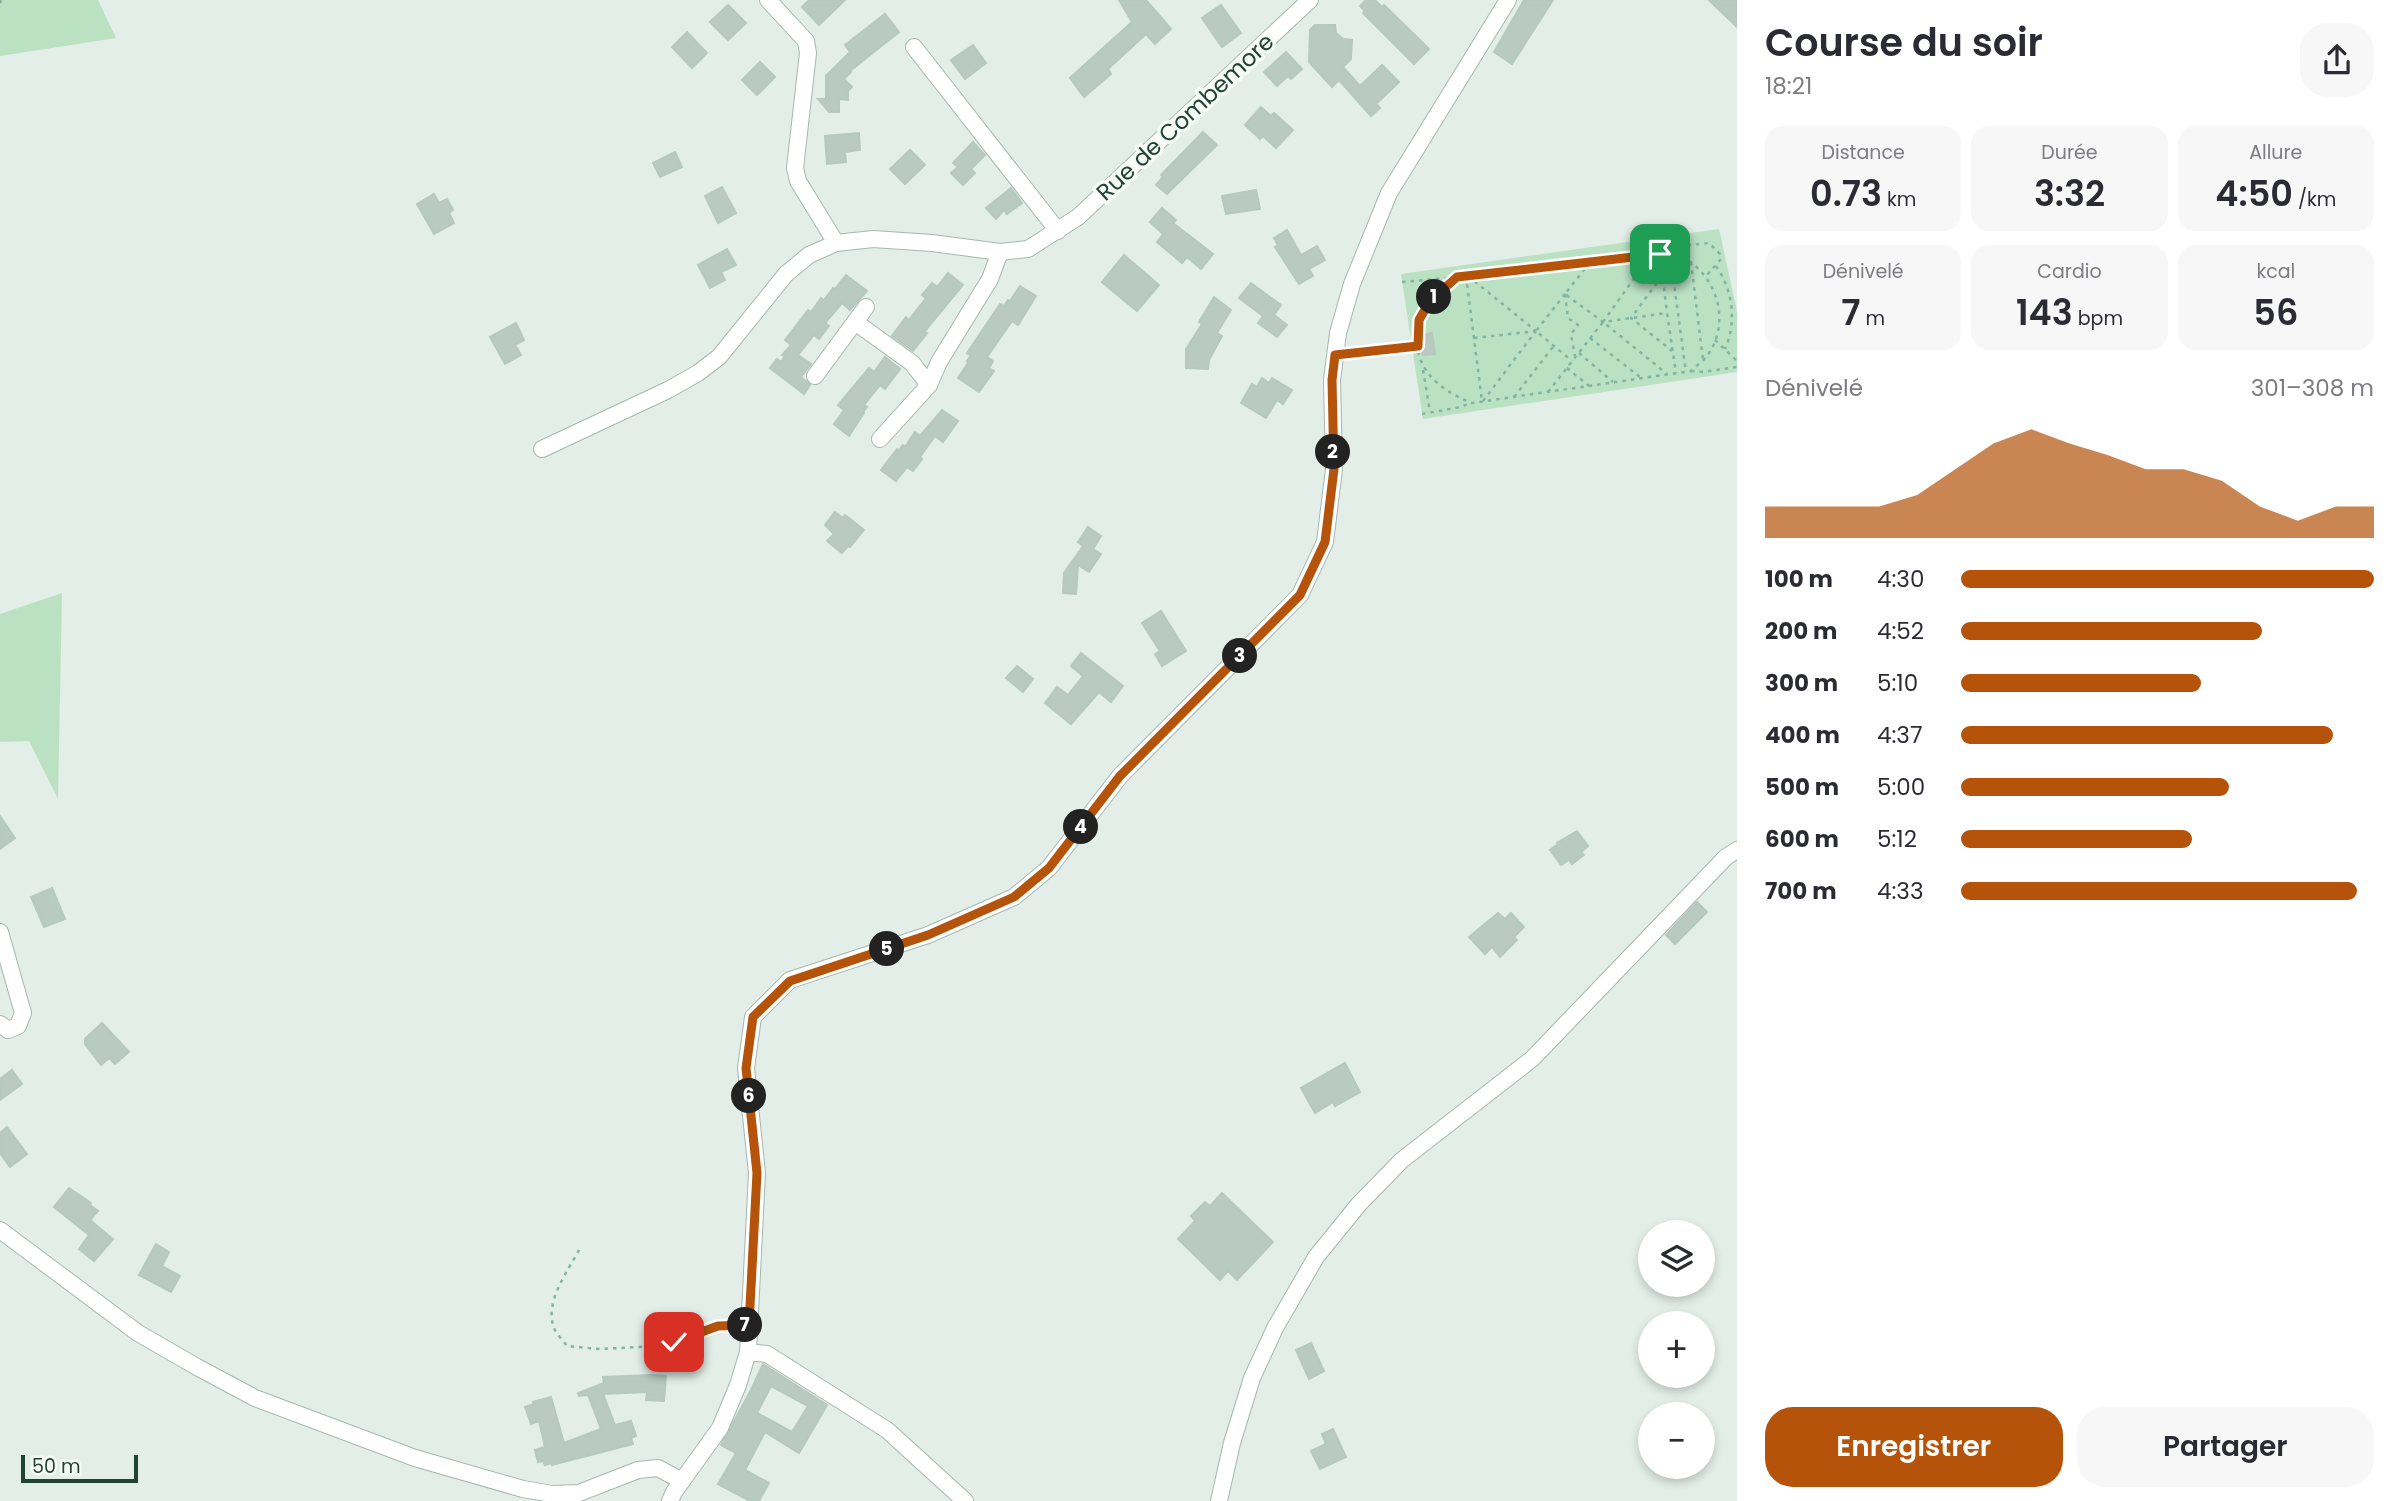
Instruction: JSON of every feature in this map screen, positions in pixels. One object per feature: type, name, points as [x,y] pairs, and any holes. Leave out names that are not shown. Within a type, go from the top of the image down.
[{"type":"street","points":[[768,0],[806,41],[808,53],[795,168],[798,181],[836,243]]},
{"type":"street","name":"Rue de Combemore","points":[[542,449],[668,390],[698,373],[719,357],[786,274],[809,255],[836,243],[873,239],[1000,251],[1028,249],[1078,217],[1310,0]]},
{"type":"street","points":[[670,1501],[720,1428],[748,1352],[757,1173],[746,1068],[753,1017],[790,981],[928,935],[1014,897],[1049,868],[1120,776],[1300,595],[1325,542],[1334,469],[1332,380],[1338,332],[1352,284],[1389,193],[1508,0]]},
{"type":"street","points":[[914,47],[1058,231]]},
{"type":"street","points":[[880,439],[929,385],[939,362],[990,279],[1000,251]]},
{"type":"street","points":[[815,376],[866,307]]},
{"type":"street","points":[[855,322],[912,363],[929,385]]},
{"type":"street","points":[[1219,1501],[1231,1443],[1252,1378],[1275,1328],[1317,1257],[1359,1204],[1411,1153],[1532,1059],[1726,857],[1737,850]]},
{"type":"street","points":[[0,932],[23,1013],[18,1026],[8,1030],[0,1024]]},
{"type":"street","points":[[0,1230],[138,1333],[197,1367],[255,1398],[403,1453],[523,1489],[552,1494],[579,1493],[638,1470],[658,1468],[682,1481]]},
{"type":"street","points":[[748,1352],[767,1354],[887,1430],[965,1501]]},
{"type":"path","points":[[1672,253],[1679,246],[1709,243],[1720,254],[1721,259],[1707,276]]},
{"type":"path","points":[[1672,253],[1686,372]]},
{"type":"path","points":[[1402,282],[1672,253],[1691,261],[1707,276],[1720,312],[1715,340],[1703,360],[1691,371]]},
{"type":"path","points":[[1660,254],[1676,373]]},
{"type":"path","points":[[1548,392],[1603,322],[1650,255]]},
{"type":"path","points":[[1691,261],[1703,360]]},
{"type":"path","points":[[1482,401],[1590,262]]},
{"type":"path","points":[[1716,265],[1728,290],[1732,310],[1731,338],[1725,349]]},
{"type":"path","points":[[1467,276],[1574,360]]},
{"type":"path","points":[[1467,276],[1482,401]]},
{"type":"path","points":[[1630,318],[1662,276]]},
{"type":"path","points":[[1430,412],[1418,346],[1419,320],[1430,301],[1457,277]]},
{"type":"path","points":[[1565,294],[1667,374]]},
{"type":"path","points":[[1565,294],[1568,318],[1578,325],[1571,334],[1574,360]]},
{"type":"path","points":[[1603,322],[1667,313]]},
{"type":"path","points":[[1630,318],[1672,351]]},
{"type":"path","points":[[1474,338],[1536,331]]},
{"type":"path","points":[[1590,338],[1641,378]]},
{"type":"path","points":[[1715,340],[1737,361]]},
{"type":"path","points":[[1335,355],[1418,346]]},
{"type":"path","points":[[1514,397],[1554,346]]},
{"type":"path","points":[[1579,353],[1613,382]]},
{"type":"path","points":[[1422,366],[1436,383],[1453,396],[1472,402]]},
{"type":"path","points":[[1422,414],[1461,407],[1472,402],[1667,374],[1737,367]]},
{"type":"path","points":[[1567,368],[1589,386]]},
{"type":"path","points":[[579,1250],[556,1293],[551,1314],[554,1329],[567,1346],[600,1349],[659,1346],[718,1326],[749,1325]]},
{"type":"green space","points":[[0,0],[98,0],[116,38],[0,56]]},
{"type":"green space","points":[[1719,229],[1737,311],[1737,372],[1423,419],[1401,274]]},
{"type":"green space","points":[[62,593],[58,799],[29,741],[0,742],[0,614]]},
{"type":"building","points":[[809,0],[845,0],[819,25],[802,7]]},
{"type":"building","points":[[1119,0],[1146,0],[1171,29],[1155,44],[1146,34],[1108,69],[1111,74],[1084,97],[1070,78],[1132,22]]},
{"type":"building","points":[[1366,0],[1375,0],[1382,7],[1384,5],[1429,49],[1414,64],[1363,13],[1365,11],[1360,6]]},
{"type":"building","points":[[1524,0],[1553,0],[1512,64],[1494,52]]},
{"type":"building","points":[[1709,0],[1737,0],[1737,27]]},
{"type":"building","points":[[728,5],[746,23],[728,40],[710,22]]},
{"type":"building","points":[[1221,5],[1241,33],[1222,47],[1202,18]]},
{"type":"building","points":[[885,14],[899,32],[850,71],[844,79],[852,87],[848,91],[848,100],[839,99],[839,112],[829,112],[818,99],[826,99],[826,76],[850,52],[845,45]]},
{"type":"building","points":[[1315,25],[1335,25],[1336,33],[1343,39],[1352,40],[1351,59],[1343,67],[1360,86],[1382,65],[1399,82],[1376,104],[1380,108],[1371,116],[1339,80],[1332,87],[1309,62],[1310,30]]},
{"type":"building","points":[[687,32],[707,53],[692,68],[672,47]]},
{"type":"building","points":[[973,45],[986,63],[965,79],[951,60]]},
{"type":"building","points":[[1286,52],[1302,69],[1277,86],[1264,72]]},
{"type":"building","points":[[760,62],[775,77],[757,95],[742,80]]},
{"type":"building","points":[[1261,107],[1271,116],[1274,113],[1293,130],[1276,148],[1263,136],[1260,139],[1245,125]]},
{"type":"building","points":[[1203,132],[1217,145],[1167,194],[1156,185],[1163,177],[1161,175]]},
{"type":"building","points":[[859,133],[860,150],[845,152],[846,162],[827,164],[825,136]]},
{"type":"building","points":[[973,142],[985,155],[971,169],[975,173],[963,185],[951,173],[958,167],[953,163]]},
{"type":"building","points":[[910,150],[925,165],[905,184],[890,169]]},
{"type":"building","points":[[675,152],[682,167],[660,177],[653,163]]},
{"type":"building","points":[[722,187],[736,213],[718,223],[705,196]]},
{"type":"building","points":[[1011,188],[1022,203],[1007,214],[1004,210],[996,219],[986,208]]},
{"type":"building","points":[[1256,190],[1260,209],[1226,214],[1222,196]]},
{"type":"building","points":[[434,194],[439,203],[447,199],[453,210],[449,213],[454,223],[434,234],[417,204]]},
{"type":"building","points":[[1162,208],[1176,220],[1173,223],[1213,254],[1201,269],[1187,257],[1182,263],[1157,242],[1163,234],[1150,222]]},
{"type":"building","points":[[1287,230],[1301,255],[1317,246],[1325,260],[1309,269],[1313,276],[1299,284],[1275,247],[1278,245],[1274,238]]},
{"type":"building","points":[[727,249],[736,265],[721,272],[725,280],[710,288],[698,265]]},
{"type":"building","points":[[1124,255],[1159,285],[1137,311],[1102,282]]},
{"type":"building","points":[[948,273],[963,285],[924,332],[927,333],[913,351],[892,336],[906,317],[909,320],[926,298],[922,295],[932,283],[937,287]]},
{"type":"building","points":[[846,275],[867,291],[850,310],[842,303],[825,323],[829,326],[819,339],[814,335],[798,355],[811,364],[801,377],[810,385],[804,394],[770,368],[777,359],[781,362],[785,356],[782,355],[791,345],[785,340],[808,310],[811,312],[821,298],[824,300]]},
{"type":"building","points":[[1251,283],[1281,305],[1274,315],[1287,325],[1277,337],[1258,323],[1263,316],[1239,298]]},
{"type":"building","points":[[1020,286],[1036,296],[1018,325],[1012,321],[987,357],[993,361],[989,368],[994,371],[979,392],[958,378],[971,355],[967,353],[1000,304],[1004,306],[1010,301]]},
{"type":"building","points":[[1214,297],[1231,310],[1217,333],[1222,336],[1209,360],[1208,369],[1186,368],[1186,349],[1202,324],[1199,322]]},
{"type":"building","points":[[516,323],[524,340],[515,345],[521,355],[505,364],[490,337]]},
{"type":"building","points":[[1432,333],[1435,354],[1423,355],[1420,335]]},
{"type":"building","points":[[885,357],[900,369],[885,389],[880,385],[864,405],[867,407],[849,436],[834,424],[844,410],[838,405],[869,368],[874,372]]},
{"type":"building","points":[[1262,378],[1269,383],[1272,378],[1292,390],[1283,404],[1277,400],[1266,418],[1241,403],[1252,384],[1257,387]]},
{"type":"building","points":[[942,410],[958,421],[943,442],[935,436],[913,471],[907,467],[896,481],[881,470],[897,449],[903,445],[905,447],[915,432],[920,436]]},
{"type":"building","points":[[835,512],[843,518],[845,515],[864,530],[842,553],[827,541],[834,534],[825,525]]},
{"type":"building","points":[[1088,527],[1101,536],[1093,549],[1101,554],[1089,572],[1078,565],[1076,594],[1063,593],[1064,573],[1083,546],[1078,542]]},
{"type":"building","points":[[1161,611],[1186,651],[1162,666],[1155,654],[1160,651],[1142,623]]},
{"type":"building","points":[[1081,653],[1123,686],[1111,702],[1099,692],[1071,724],[1045,703],[1057,687],[1068,695],[1083,676],[1071,666]]},
{"type":"building","points":[[1017,666],[1033,679],[1023,692],[1006,678]]},
{"type":"building","points":[[0,816],[15,838],[0,849]]},
{"type":"building","points":[[1577,831],[1588,846],[1581,852],[1584,855],[1572,864],[1569,860],[1561,865],[1550,850]]},
{"type":"building","points":[[52,888],[65,919],[44,927],[31,897]]},
{"type":"building","points":[[1697,902],[1707,912],[1675,944],[1666,935]]},
{"type":"building","points":[[1498,913],[1505,919],[1511,913],[1524,927],[1514,937],[1517,940],[1500,957],[1492,947],[1485,954],[1469,937]]},
{"type":"building","points":[[102,1023],[129,1052],[115,1064],[109,1058],[101,1065],[85,1044],[85,1039]]},
{"type":"building","points":[[1345,1063],[1360,1092],[1335,1106],[1333,1102],[1315,1113],[1301,1088]]},
{"type":"building","points":[[12,1070],[22,1084],[0,1100],[0,1079]]},
{"type":"building","points":[[7,1127],[27,1154],[10,1167],[0,1153],[0,1133]]},
{"type":"building","points":[[69,1188],[98,1211],[90,1220],[113,1239],[94,1261],[79,1249],[89,1235],[54,1207]]},
{"type":"building","points":[[1222,1193],[1273,1242],[1237,1280],[1228,1271],[1220,1280],[1178,1239],[1195,1221],[1191,1216],[1205,1202],[1210,1206]]},
{"type":"building","points":[[156,1244],[169,1252],[162,1266],[180,1276],[171,1292],[139,1275]]},
{"type":"building","points":[[1311,1343],[1324,1371],[1309,1379],[1296,1350]]},
{"type":"building","points":[[763,1364],[827,1405],[799,1453],[765,1432],[745,1470],[769,1483],[759,1501],[750,1501],[718,1484],[736,1453],[721,1445]],"holes":[[[771,1386],[808,1406],[792,1432],[757,1413]]]},
{"type":"building","points":[[666,1376],[664,1401],[646,1400],[647,1392],[603,1394],[615,1425],[631,1421],[636,1436],[631,1438],[633,1444],[552,1465],[538,1462],[535,1450],[545,1447],[539,1421],[531,1424],[525,1407],[551,1397],[564,1443],[601,1429],[588,1395],[579,1396],[578,1393],[604,1383],[603,1377]]},
{"type":"building","points":[[1333,1429],[1346,1457],[1320,1469],[1311,1451],[1326,1444],[1322,1434]]},
{"type":"route","points":[[674,1342],[718,1326],[749,1325],[757,1173],[746,1068],[753,1017],[790,981],[928,935],[1014,897],[1049,868],[1120,776],[1300,595],[1325,542],[1334,469],[1332,380],[1335,355],[1418,346],[1419,320],[1430,301],[1457,277],[1660,254]]}]
